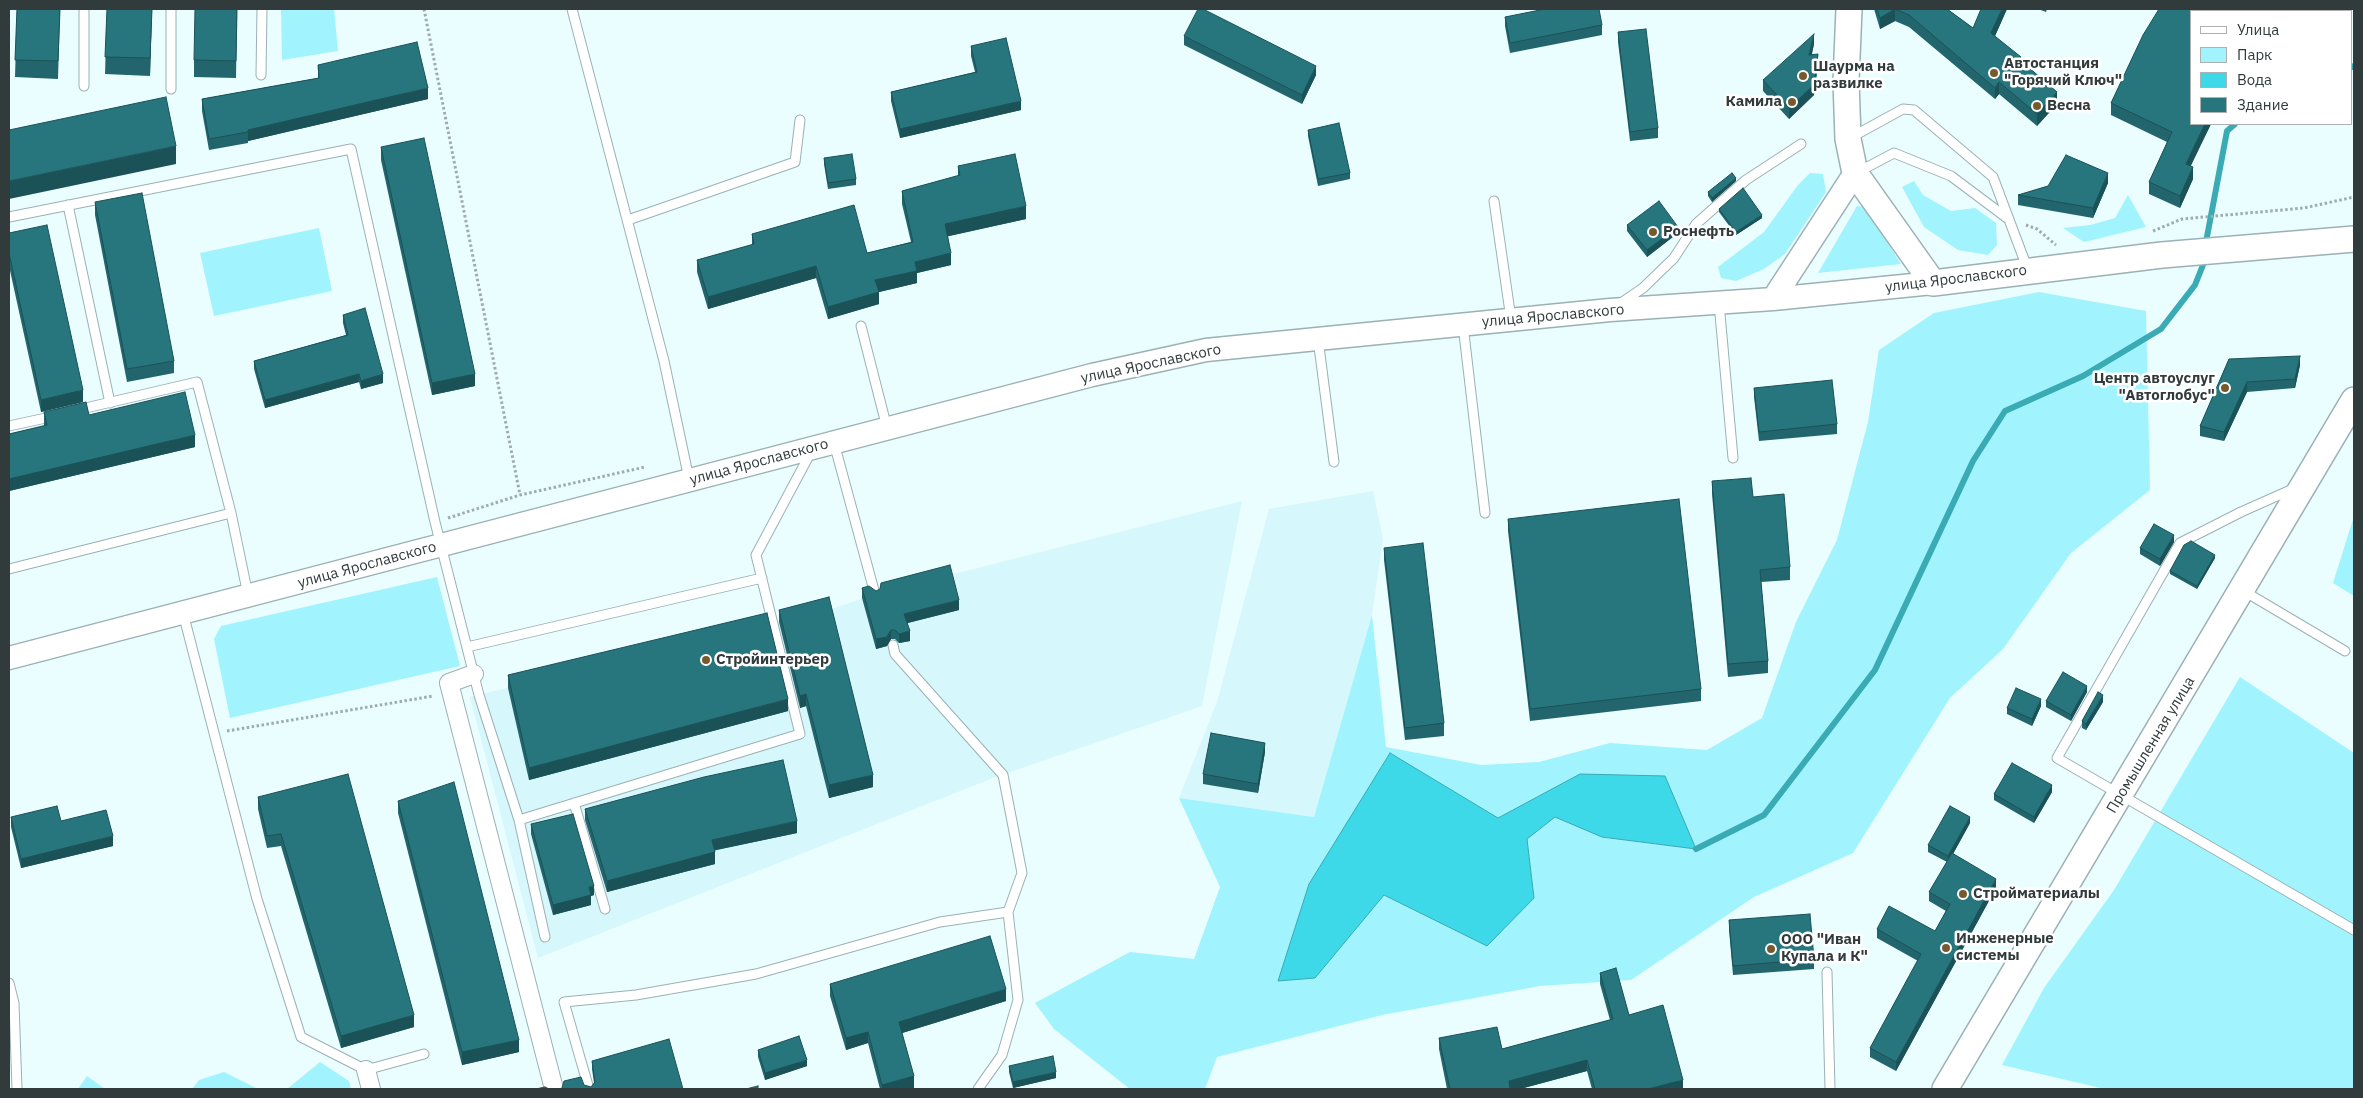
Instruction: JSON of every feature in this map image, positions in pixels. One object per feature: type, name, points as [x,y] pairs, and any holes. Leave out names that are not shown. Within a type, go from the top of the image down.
[{"type":"main road","points":[[1849,9],[1846,81],[1848,139],[1855,173],[1933,283]]},
{"type":"main road","name":"улица Ярославского","points":[[1933,283],[2162,255],[2354,239]]},
{"type":"main road","name":"Промышленная улица","points":[[1945,1089],[2354,400]]},
{"type":"street","points":[[1773,299],[1855,173]]},
{"type":"street","name":"улица Ярославского","points":[[9,658],[1092,375],[1206,350],[1610,310],[1773,299],[1933,283]]},
{"type":"street","points":[[474,674],[449,683],[554,1089]]},
{"type":"street","points":[[366,1070],[371,1089]]},
{"type":"lane","points":[[84,9],[84,86]]},
{"type":"lane","points":[[171,89],[172,9]]},
{"type":"lane","points":[[261,76],[262,9]]},
{"type":"lane","points":[[572,9],[664,361],[689,480]]},
{"type":"lane","points":[[1848,139],[1903,109],[1914,110],[1993,177],[2028,271]]},
{"type":"lane","points":[[628,220],[795,162],[800,120]]},
{"type":"lane","points":[[1610,310],[1644,288],[1674,258],[1696,224],[1746,180],[1801,144]]},
{"type":"lane","points":[[9,217],[351,149],[467,647],[519,820],[545,937]]},
{"type":"lane","points":[[1855,173],[1894,154],[1951,176],[2007,218]]},
{"type":"lane","points":[[1494,201],[1511,320]]},
{"type":"lane","points":[[68,205],[110,403]]},
{"type":"lane","points":[[1719,303],[1733,458]]},
{"type":"lane","points":[[1462,324],[1485,512]]},
{"type":"lane","points":[[861,326],[887,429]]},
{"type":"lane","points":[[1318,339],[1334,462]]},
{"type":"lane","points":[[9,426],[197,382],[231,513],[248,596]]},
{"type":"lane","points":[[519,820],[800,734],[756,554],[823,445]]},
{"type":"lane","points":[[823,445],[875,594]]},
{"type":"lane","points":[[2305,484],[2241,512],[2180,542],[2057,758],[2354,930]]},
{"type":"lane","points":[[9,569],[231,513]]},
{"type":"lane","points":[[467,647],[762,578]]},
{"type":"lane","points":[[2242,590],[2345,651]]},
{"type":"lane","points":[[183,612],[257,899],[301,1037],[366,1070],[424,1054]]},
{"type":"lane","points":[[893,644],[895,654],[1003,775],[1022,873],[1008,912],[1018,1000],[1002,1055],[978,1089]]},
{"type":"lane","points":[[574,803],[605,909]]},
{"type":"lane","points":[[589,1089],[564,1002],[636,995],[756,974],[940,922],[1008,912]]},
{"type":"lane","points":[[1827,972],[1830,1089]]},
{"type":"lane","points":[[9,983],[14,1003],[17,1089]]},
{"type":"path","points":[[424,9],[520,495]]},
{"type":"path","points":[[2152,232],[2182,219],[2304,208],[2354,196]]},
{"type":"path","points":[[2007,218],[2037,229],[2058,246]]},
{"type":"path","points":[[214,734],[451,693]]},
{"type":"shaded area","points":[[1373,491],[1383,539],[1372,615],[1314,817],[1179,798],[1217,702],[1269,509]]},
{"type":"shaded area","points":[[1242,501],[1202,706],[993,778],[538,958],[470,697],[829,610],[875,594]]},
{"type":"green space","points":[[281,9],[334,9],[338,51],[282,60]]},
{"type":"green space","points":[[1810,173],[1823,174],[1826,192],[1785,254],[1764,269],[1736,281],[1721,278],[1718,267],[1764,232],[1798,185]]},
{"type":"green space","points":[[1914,181],[1923,195],[1951,211],[1975,208],[1996,223],[1997,245],[1988,255],[1958,250],[1924,227],[1902,187]]},
{"type":"green space","points":[[2128,195],[2146,227],[2084,242],[2063,228],[2090,225],[2115,218]]},
{"type":"green space","points":[[1857,206],[1865,207],[1901,264],[1818,273]]},
{"type":"green space","points":[[319,228],[332,291],[214,316],[200,253]]},
{"type":"green space","points":[[2039,292],[2146,311],[2150,490],[2071,553],[2003,649],[1950,698],[1853,853],[1754,897],[1631,980],[1540,986],[1382,1015],[1217,1057],[1205,1089],[1130,1089],[1054,1029],[1035,1003],[1130,952],[1194,959],[1220,887],[1179,798],[1314,817],[1372,615],[1386,747],[1481,765],[1539,762],[1610,743],[1707,750],[1762,718],[1796,622],[1837,540],[1868,422],[1879,350],[1934,313]]},
{"type":"green space","points":[[2354,516],[2354,596],[2333,583]]},
{"type":"green space","points":[[437,577],[460,666],[230,718],[214,639],[221,626]]},
{"type":"green space","points":[[2240,677],[2354,753],[2354,1089],[2105,1089],[2002,1065],[2044,988],[2114,890]]},
{"type":"green space","points":[[320,1062],[349,1081],[351,1089],[287,1089]]},
{"type":"green space","points":[[224,1072],[258,1089],[192,1089],[199,1080]]},
{"type":"green space","points":[[87,1076],[105,1089],[78,1089]]},
{"type":"water","points":[[1390,753],[1498,818],[1580,774],[1665,776],[1696,849],[1602,837],[1555,817],[1527,839],[1534,898],[1487,946],[1384,895],[1315,978],[1278,981],[1309,884]]},
{"type":"building","points":[[17,9],[60,9],[58,61],[15,60]]},
{"type":"building","points":[[107,9],[152,9],[150,58],[105,57]]},
{"type":"building","points":[[195,9],[237,9],[236,61],[194,60]]},
{"type":"building","points":[[1198,9],[1203,9],[1316,66],[1302,95],[1184,36]]},
{"type":"building","points":[[1545,9],[1599,9],[1602,25],[1510,43],[1505,17]]},
{"type":"building","points":[[1877,9],[1895,9],[1880,18]]},
{"type":"building","points":[[1895,9],[1947,9],[1973,28],[1981,9],[2002,9],[1991,33],[2021,57],[2019,59],[2057,92],[2037,114],[1999,82],[1995,88],[1909,15]]},
{"type":"building","points":[[2159,9],[2224,9],[2190,10],[2190,125],[2205,125],[2186,164],[2193,167],[2180,196],[2149,182],[2172,132],[2111,103],[2143,35]]},
{"type":"building","points":[[1646,29],[1658,128],[1630,132],[1618,32]]},
{"type":"building","points":[[1814,34],[1809,55],[1818,54],[1814,85],[1789,108],[1763,80]]},
{"type":"building","points":[[1006,38],[1021,101],[900,129],[891,92],[977,72],[971,46]]},
{"type":"building","points":[[417,42],[428,88],[248,130],[248,132],[209,139],[202,99],[319,78],[318,65]]},
{"type":"building","points":[[166,97],[176,146],[9,181],[9,130]]},
{"type":"building","points":[[1339,123],[1350,173],[1318,179],[1308,130]]},
{"type":"building","points":[[424,138],[475,374],[432,383],[381,147]]},
{"type":"building","points":[[852,154],[856,179],[828,183],[824,158]]},
{"type":"building","points":[[1015,154],[1026,206],[945,224],[951,253],[915,262],[917,271],[875,280],[879,292],[828,307],[816,266],[708,297],[697,260],[754,244],[752,234],[854,205],[867,253],[913,242],[902,191],[960,175],[958,166]]},
{"type":"building","points":[[2066,155],[2108,173],[2093,208],[2018,195],[2048,186]]},
{"type":"building","points":[[1732,173],[1736,178],[1712,198],[1708,192]]},
{"type":"building","points":[[1743,188],[1762,215],[1736,232],[1719,209]]},
{"type":"building","points":[[142,193],[174,361],[127,369],[95,202]]},
{"type":"building","name":"Роснефть","points":[[1659,201],[1678,227],[1647,250],[1627,225]]},
{"type":"building","points":[[47,225],[83,390],[41,400],[9,253],[9,233]]},
{"type":"building","points":[[365,308],[383,374],[361,381],[359,374],[265,400],[254,361],[348,335],[343,315]]},
{"type":"building","points":[[2300,356],[2295,379],[2247,382],[2224,432],[2200,426],[2229,359]]},
{"type":"building","points":[[1832,380],[1837,424],[1759,432],[1754,388]]},
{"type":"building","points":[[185,392],[195,435],[9,479],[9,434],[47,425],[44,412],[86,402],[89,415]]},
{"type":"building","points":[[1751,478],[1753,497],[1784,494],[1790,567],[1760,570],[1768,661],[1728,664],[1712,481]]},
{"type":"building","points":[[1679,499],[1701,689],[1530,709],[1508,519]]},
{"type":"building","points":[[2154,524],[2174,535],[2160,559],[2140,548]]},
{"type":"building","points":[[2191,541],[2215,555],[2197,586],[2170,571],[2184,545]]},
{"type":"building","points":[[1423,543],[1444,723],[1405,728],[1384,548]]},
{"type":"building","points":[[950,565],[959,600],[904,614],[910,631],[899,634],[895,630],[891,630],[887,637],[876,639],[862,588],[869,586],[876,591],[880,589],[881,583]]},
{"type":"building","points":[[829,597],[873,775],[829,785],[806,694],[800,696],[779,610]]},
{"type":"building","points":[[767,613],[788,699],[529,768],[508,675]]},
{"type":"building","points":[[2063,672],[2087,686],[2071,715],[2046,701]]},
{"type":"building","points":[[2016,688],[2041,699],[2032,719],[2007,708]]},
{"type":"building","points":[[2098,692],[2103,695],[2086,724],[2082,721]]},
{"type":"building","points":[[1211,733],[1265,743],[1258,784],[1203,774]]},
{"type":"building","points":[[783,760],[797,821],[712,840],[715,852],[607,881],[585,809],[704,777]]},
{"type":"building","points":[[2012,763],[2052,785],[2034,817],[1994,794]]},
{"type":"building","points":[[348,774],[414,1015],[341,1036],[281,834],[267,836],[258,797]]},
{"type":"building","points":[[454,782],[519,1040],[462,1052],[398,801]]},
{"type":"building","points":[[57,806],[61,821],[106,810],[113,836],[21,859],[11,817]]},
{"type":"building","points":[[1950,806],[1970,817],[1948,856],[1928,845]]},
{"type":"building","points":[[573,814],[594,886],[589,887],[591,895],[553,905],[531,824]]},
{"type":"building","points":[[1952,853],[1996,879],[1896,1062],[1870,1048],[1921,954],[1877,929],[1889,906],[1935,931],[1950,904],[1929,892]]},
{"type":"building","name":"ООО \"Иван Купала и К\"","points":[[1810,914],[1814,959],[1733,966],[1729,920]]},
{"type":"building","points":[[990,936],[1006,989],[899,1022],[914,1076],[882,1085],[868,1032],[846,1038],[830,984]]},
{"type":"building","points":[[1616,968],[1629,1015],[1663,1005],[1683,1080],[1648,1089],[1595,1089],[1587,1060],[1509,1081],[1510,1089],[1450,1089],[1439,1038],[1497,1027],[1502,1049],[1613,1019],[1600,973]]},
{"type":"building","points":[[799,1036],[807,1060],[765,1073],[758,1050]]},
{"type":"building","points":[[669,1039],[683,1089],[560,1089],[564,1081],[581,1077],[584,1085],[591,1087],[595,1082],[592,1061]]},
{"type":"building","points":[[1053,1056],[1056,1072],[1013,1082],[1009,1066]]},
{"type":"building","points":[[758,1086],[758,1089],[746,1089]]},
{"type":"waterway","points":[[2206,242],[2227,131],[2234,125]]},
{"type":"waterway","points":[[1696,849],[1764,815],[1875,670],[1973,461],[2005,411],[2083,376],[2161,329],[2195,285],[2203,265]]},
{"type":"place","name":"Автостанция \"Горячий Ключ\"","points":[[1994,73]]},
{"type":"place","name":"Шаурма на развилке","points":[[1803,76]]},
{"type":"place","name":"Камила","points":[[1792,102]]},
{"type":"place","name":"Весна","points":[[2037,106]]},
{"type":"place","name":"Роснефть","points":[[1653,232]]},
{"type":"place","name":"Центр автоуслуг \"Автоглобус\"","points":[[2225,388]]},
{"type":"place","name":"Стройинтерьер","points":[[706,660]]},
{"type":"place","name":"Стройматериалы","points":[[1963,894]]},
{"type":"place","name":"Инженерные системы","points":[[1946,948]]},
{"type":"place","name":"ООО \"Иван Купала и К\"","points":[[1771,949]]}]
